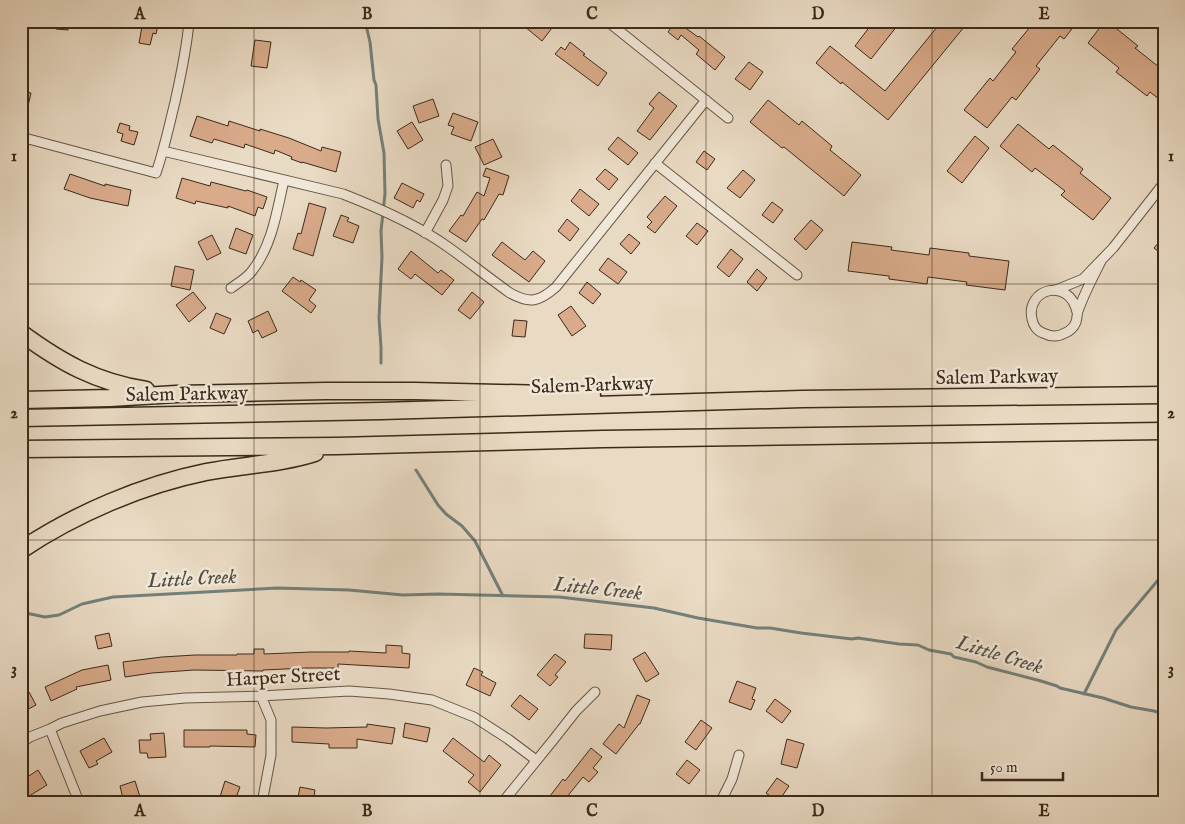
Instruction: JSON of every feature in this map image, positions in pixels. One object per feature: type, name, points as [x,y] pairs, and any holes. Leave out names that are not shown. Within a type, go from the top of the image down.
[{"type":"highway","points":[[21,333],[54,356],[94,376],[123,385],[176,394]]},
{"type":"highway","points":[[21,400],[176,394],[415,391],[621,396],[659,403]]},
{"type":"highway","name":"Salem Parkway","points":[[21,418],[381,411],[802,399],[1164,395]]},
{"type":"highway","points":[[21,448],[337,446],[603,439],[1164,431]]},
{"type":"highway","points":[[21,550],[70,521],[121,498],[177,479],[299,457],[337,446]]},
{"type":"street","points":[[21,137],[156,173],[180,78],[189,21]]},
{"type":"street","points":[[608,21],[728,118]]},
{"type":"street","points":[[163,151],[342,194],[369,204],[406,222],[447,246],[520,299],[531,300],[544,297],[556,287],[706,100]]},
{"type":"street","points":[[655,163],[797,275]]},
{"type":"street","points":[[425,233],[443,200],[448,186],[446,165]]},
{"type":"street","points":[[231,288],[251,273],[265,248],[274,222],[284,180]]},
{"type":"street","points":[[1055,290],[1063,292],[1075,304],[1077,312],[1076,323],[1069,331],[1060,336],[1049,336],[1040,332],[1033,324],[1030,313],[1033,303],[1044,292],[1055,290],[1083,279],[1101,261],[1164,183]]},
{"type":"street","points":[[1077,312],[1101,261]]},
{"type":"street","name":"Harper Street","points":[[21,742],[62,723],[100,710],[142,702],[185,698],[349,691],[432,700],[474,717],[536,760]]},
{"type":"street","points":[[502,803],[576,710],[595,692]]},
{"type":"street","points":[[261,696],[272,720],[271,755],[262,803]]},
{"type":"street","points":[[50,729],[79,802]]},
{"type":"street","points":[[720,803],[732,778],[739,755]]},
{"type":"building","points":[[56,21],[69,21],[68,30],[56,29]]},
{"type":"building","points":[[143,21],[159,21],[156,34],[153,33],[150,45],[139,43]]},
{"type":"building","points":[[528,21],[543,21],[552,28],[542,41],[524,26]]},
{"type":"building","points":[[676,21],[699,36],[725,57],[715,70],[696,54],[699,50],[681,35],[678,40],[668,32]]},
{"type":"building","points":[[874,21],[901,21],[871,59],[855,46]]},
{"type":"building","points":[[942,21],[969,21],[888,120],[816,63],[830,46],[885,91]]},
{"type":"building","points":[[1035,21],[1078,21],[1064,39],[1060,36],[1036,66],[1040,69],[1016,100],[1012,97],[987,128],[964,110],[990,78],[993,81],[1016,52],[1012,49]]},
{"type":"building","points":[[1105,21],[1138,46],[1135,48],[1164,71],[1164,103],[1150,92],[1147,96],[1116,72],[1119,68],[1088,43]]},
{"type":"building","points":[[255,40],[271,42],[267,68],[251,66]]},
{"type":"building","points":[[570,42],[585,54],[583,55],[607,73],[598,86],[555,54],[561,47],[565,50]]},
{"type":"building","points":[[749,62],[763,72],[750,90],[735,79]]},
{"type":"building","points":[[21,91],[31,93],[25,119],[21,119]]},
{"type":"building","points":[[659,92],[677,106],[650,140],[637,131],[654,108],[649,104]]},
{"type":"building","points":[[433,99],[439,116],[419,123],[413,106]]},
{"type":"building","points":[[768,100],[799,125],[802,121],[832,146],[830,150],[861,175],[844,196],[750,122]]},
{"type":"building","points":[[453,113],[478,122],[471,141],[451,134],[454,127],[448,125]]},
{"type":"building","points":[[197,116],[228,126],[229,121],[260,131],[260,129],[321,151],[322,147],[341,152],[336,172],[302,163],[275,150],[274,154],[245,144],[244,148],[214,139],[212,143],[190,136]]},
{"type":"building","points":[[412,122],[423,140],[408,149],[397,131]]},
{"type":"building","points":[[120,123],[130,126],[129,130],[138,132],[134,145],[121,141],[123,134],[117,132]]},
{"type":"building","points":[[1018,124],[1049,149],[1053,145],[1083,169],[1080,173],[1111,198],[1093,220],[1061,195],[1065,191],[1035,168],[1032,172],[1000,146]]},
{"type":"building","points":[[975,136],[989,148],[962,183],[947,171]]},
{"type":"building","points":[[618,137],[638,153],[628,165],[608,149]]},
{"type":"building","points":[[493,139],[502,157],[484,165],[475,147]]},
{"type":"building","points":[[704,151],[715,159],[707,170],[696,162]]},
{"type":"building","points":[[486,168],[509,176],[503,195],[499,194],[484,220],[482,219],[466,242],[449,231],[461,215],[463,216],[477,192],[484,196],[490,178],[483,176]]},
{"type":"building","points":[[605,169],[618,179],[609,190],[596,179]]},
{"type":"building","points":[[743,170],[755,180],[740,198],[727,188]]},
{"type":"building","points":[[70,174],[105,186],[105,184],[131,190],[128,206],[90,198],[64,189]]},
{"type":"building","points":[[182,178],[210,186],[211,182],[247,190],[267,197],[263,209],[258,207],[255,216],[228,206],[228,208],[196,201],[195,204],[176,198]]},
{"type":"building","points":[[402,183],[424,194],[420,202],[417,200],[413,208],[394,198]]},
{"type":"building","points":[[580,189],[599,204],[589,216],[571,201]]},
{"type":"building","points":[[665,196],[677,206],[655,233],[647,227],[652,222],[647,217]]},
{"type":"building","points":[[772,202],[783,210],[773,223],[762,215]]},
{"type":"building","points":[[309,203],[326,208],[313,256],[293,249],[298,233],[301,234]]},
{"type":"building","points":[[341,215],[349,218],[347,221],[359,226],[353,243],[333,236]]},
{"type":"building","points":[[567,219],[579,229],[570,241],[558,231]]},
{"type":"building","points":[[811,220],[823,230],[806,250],[794,239]]},
{"type":"building","points":[[697,223],[708,231],[697,245],[686,236]]},
{"type":"building","points":[[236,228],[253,235],[246,254],[229,248]]},
{"type":"building","points":[[629,234],[640,243],[631,254],[620,244]]},
{"type":"building","points":[[212,235],[221,253],[207,260],[198,242]]},
{"type":"building","points":[[1164,236],[1164,256],[1154,248]]},
{"type":"building","points":[[502,242],[525,260],[533,251],[545,261],[529,282],[492,255]]},
{"type":"building","points":[[852,242],[892,247],[891,250],[929,255],[930,248],[969,253],[969,256],[1009,261],[1005,290],[966,285],[967,282],[928,277],[927,284],[889,279],[889,276],[848,271]]},
{"type":"building","points":[[731,249],[743,259],[729,277],[717,267]]},
{"type":"building","points":[[411,251],[438,273],[441,270],[454,280],[442,295],[415,274],[411,279],[398,269]]},
{"type":"building","points":[[608,258],[627,272],[618,284],[599,270]]},
{"type":"building","points":[[175,266],[194,270],[190,290],[171,286]]},
{"type":"building","points":[[757,269],[767,278],[757,291],[747,282]]},
{"type":"building","points":[[293,277],[316,290],[309,300],[316,306],[311,313],[282,291]]},
{"type":"building","points":[[587,282],[601,294],[593,304],[579,293]]},
{"type":"building","points":[[193,292],[206,308],[189,322],[176,305]]},
{"type":"building","points":[[472,292],[484,302],[470,319],[458,310]]},
{"type":"building","points":[[571,306],[586,326],[572,336],[558,315]]},
{"type":"building","points":[[268,311],[277,331],[262,338],[258,330],[253,333],[248,321]]},
{"type":"building","points":[[216,313],[231,319],[224,334],[210,328]]},
{"type":"building","points":[[514,320],[527,321],[525,337],[512,336]]},
{"type":"building","points":[[109,633],[112,646],[98,649],[95,636]]},
{"type":"building","points":[[585,634],[612,635],[611,650],[584,648]]},
{"type":"building","points":[[386,645],[402,646],[402,653],[410,654],[409,668],[338,664],[338,668],[263,671],[194,670],[125,677],[123,662],[162,657],[254,654],[254,649],[264,649],[264,654],[349,651],[386,653]]},
{"type":"building","points":[[645,652],[659,674],[646,682],[633,659]]},
{"type":"building","points":[[555,654],[566,662],[555,675],[558,677],[550,686],[537,675]]},
{"type":"building","points":[[108,665],[111,680],[76,687],[77,689],[51,701],[45,687],[82,670]]},
{"type":"building","points":[[474,668],[483,672],[481,675],[496,683],[490,696],[466,685]]},
{"type":"building","points":[[737,681],[756,688],[752,699],[755,700],[751,710],[729,702]]},
{"type":"building","points":[[29,692],[36,705],[21,713],[21,695]]},
{"type":"building","points":[[520,695],[538,709],[529,720],[511,706]]},
{"type":"building","points":[[637,695],[650,700],[640,724],[616,754],[603,744],[619,724],[624,728]]},
{"type":"building","points":[[775,699],[791,711],[782,723],[766,711]]},
{"type":"building","points":[[701,720],[712,728],[696,750],[685,742]]},
{"type":"building","points":[[405,723],[430,728],[427,742],[403,737]]},
{"type":"building","points":[[367,724],[395,728],[392,744],[357,739],[357,748],[329,748],[329,744],[292,742],[292,727],[367,727]]},
{"type":"building","points":[[184,730],[247,730],[247,734],[256,735],[255,747],[184,747]]},
{"type":"building","points":[[164,733],[166,757],[148,758],[147,753],[140,753],[139,740],[151,740],[150,734]]},
{"type":"building","points":[[104,738],[112,752],[96,761],[98,764],[89,768],[80,751]]},
{"type":"building","points":[[453,738],[484,762],[489,755],[501,765],[480,792],[468,782],[474,775],[443,751]]},
{"type":"building","points":[[787,739],[804,744],[797,768],[781,764]]},
{"type":"building","points":[[591,748],[602,757],[593,768],[598,772],[589,782],[583,777],[562,803],[558,803],[550,796],[563,779],[565,781]]},
{"type":"building","points":[[687,760],[700,770],[689,784],[676,774]]},
{"type":"building","points":[[38,770],[47,785],[26,798],[21,790],[21,781]]},
{"type":"building","points":[[777,778],[789,786],[778,802],[766,793]]},
{"type":"building","points":[[135,781],[142,803],[124,803],[120,786]]},
{"type":"building","points":[[225,781],[240,787],[234,803],[218,803]]},
{"type":"building","points":[[300,787],[315,790],[313,803],[297,803]]},
{"type":"waterway","points":[[365,21],[370,42],[376,85],[378,119],[384,153],[385,194],[381,231],[382,257],[379,318],[381,363]]},
{"type":"waterway","points":[[416,470],[438,505],[446,514],[462,526],[475,541],[503,596]]},
{"type":"waterway","points":[[1084,694],[1116,630],[1164,573]]},
{"type":"waterway","name":"Little Creek","points":[[21,612],[45,617],[59,615],[82,604],[113,597],[277,588],[349,590],[403,595],[559,597],[654,608],[757,628],[918,645],[929,650],[951,654],[954,657],[1060,688],[1164,714]]}]
